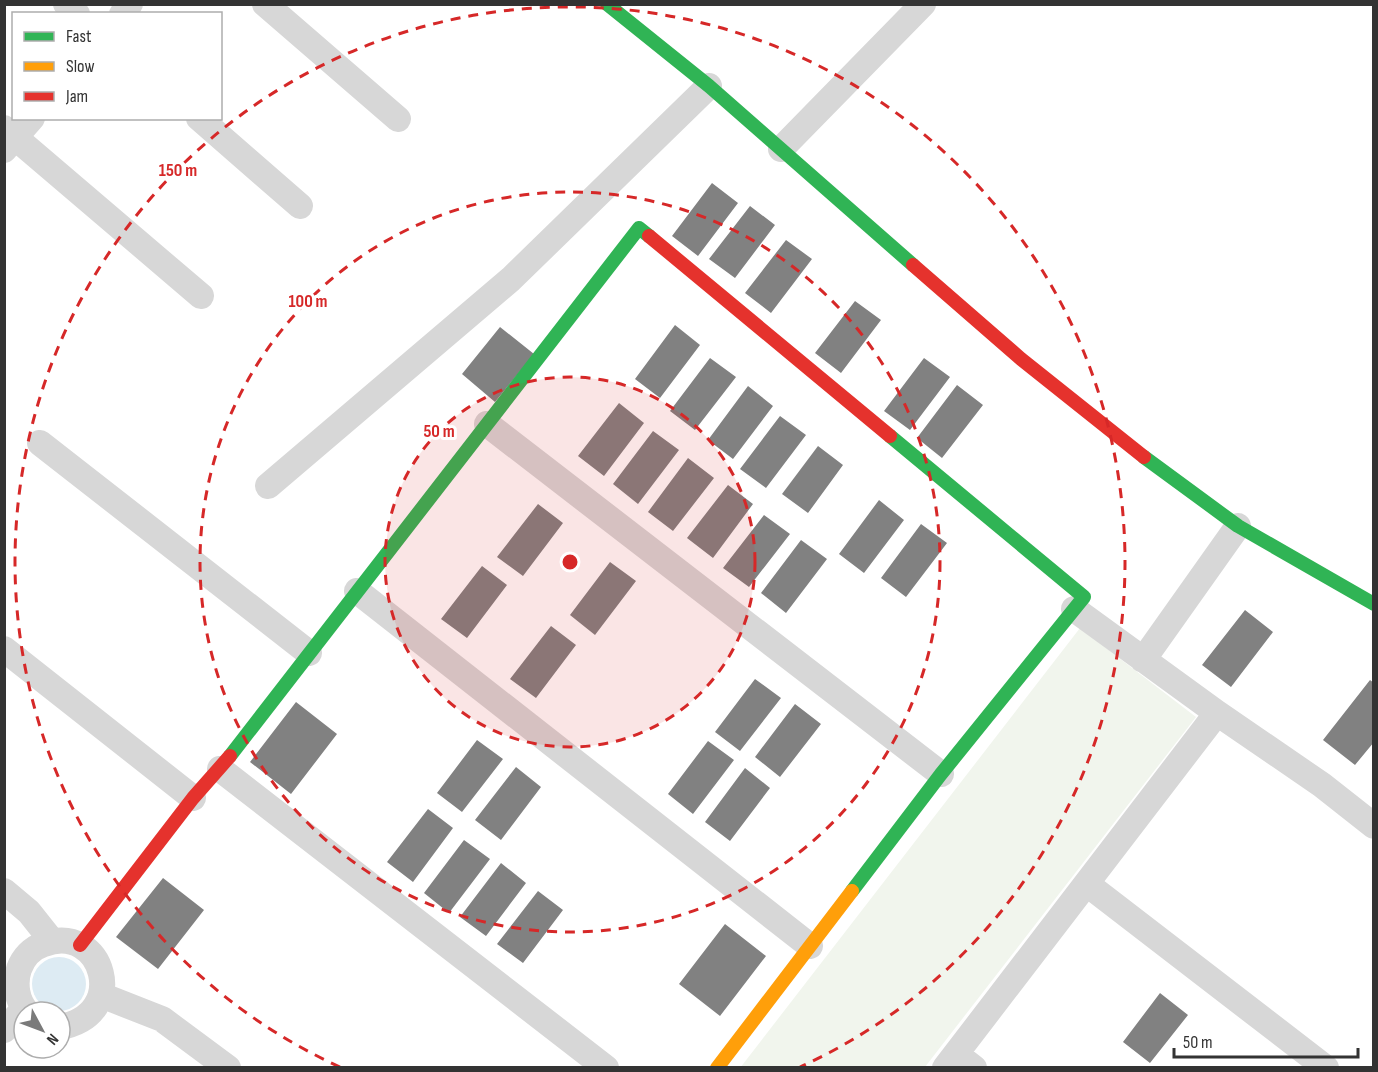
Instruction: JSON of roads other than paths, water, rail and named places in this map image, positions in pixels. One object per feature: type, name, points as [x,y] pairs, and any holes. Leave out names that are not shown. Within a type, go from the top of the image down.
[{"type":"street","points":[[265,4],[398,118]]},
{"type":"street","points":[[607,4],[709,86],[1021,359],[1129,446],[1238,526],[1374,604]]},
{"type":"street","points":[[781,149],[923,4]]},
{"type":"street","points":[[268,486],[511,279],[709,86]]},
{"type":"street","points":[[201,120],[300,207]]},
{"type":"street","points":[[14,134],[201,296]]},
{"type":"street","points":[[80,945],[193,798],[220,769],[639,228],[1084,597],[941,774],[717,1068]]},
{"type":"street","points":[[487,424],[941,774]]},
{"type":"street","points":[[40,443],[309,653]]},
{"type":"street","points":[[1143,660],[1238,526]]},
{"type":"street","points":[[357,591],[810,946]]},
{"type":"street","points":[[1074,609],[1217,713],[1322,785],[1374,826]]},
{"type":"street","points":[[4,650],[193,798]]},
{"type":"street","points":[[958,1063],[1087,884],[1217,713]]},
{"type":"street","points":[[220,769],[606,1068]]},
{"type":"street","points":[[1322,785],[1374,806]]},
{"type":"street","points":[[1087,884],[1326,1068]]},
{"type":"street","points":[[4,891],[28,912],[52,941]]},
{"type":"street","points":[[20,1000],[16,983],[19,969],[26,956],[38,946],[52,941],[66,940],[80,945],[92,954],[100,967],[103,981],[96,1008],[72,1024]]},
{"type":"street","points":[[101,995],[162,1019],[228,1068]]}]
